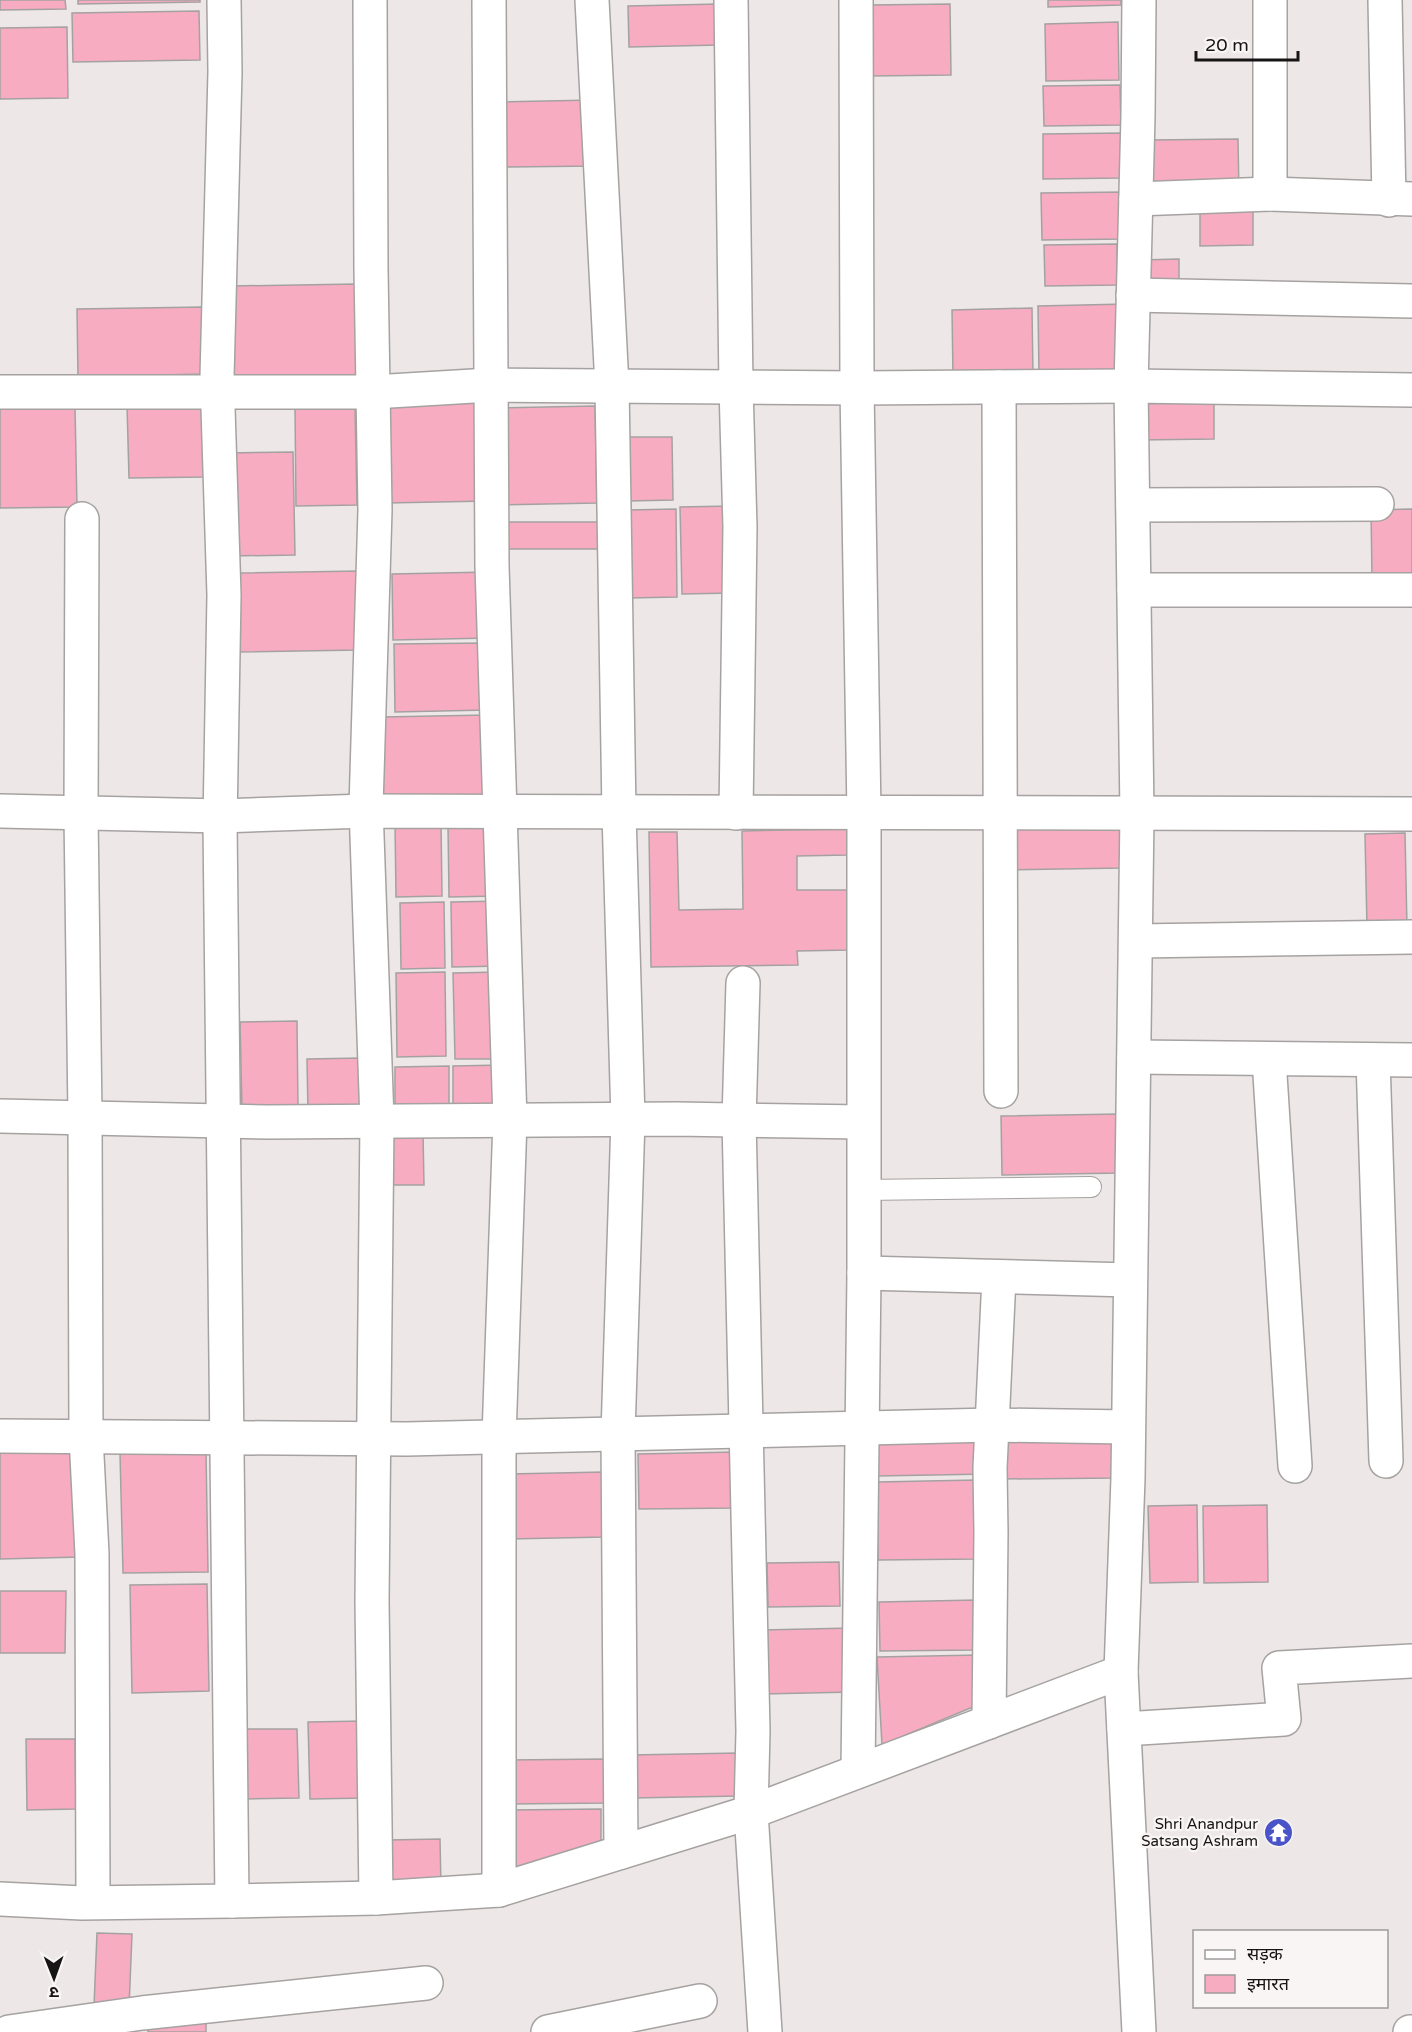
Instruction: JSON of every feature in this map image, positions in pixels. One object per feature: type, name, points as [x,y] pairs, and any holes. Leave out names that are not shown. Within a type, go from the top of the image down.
[{"type":"street","points":[[224,0],[225,72],[218,391],[224,595],[220,816],[232,1901]]},
{"type":"street","points":[[370,0],[375,510],[366,811],[377,1121],[372,1439],[376,1898]]},
{"type":"street","points":[[489,0],[492,566],[510,1120],[499,1437],[499,1890]]},
{"type":"street","points":[[592,0],[612,386],[619,813],[628,1119],[618,1434],[621,1852]]},
{"type":"street","points":[[731,0],[740,526],[736,813]]},
{"type":"street","points":[[856,0],[856,388],[864,814],[864,1273],[860,1428],[858,1771]]},
{"type":"street","points":[[1139,0],[1131,386],[1137,814],[1136,941],[1128,1427],[1121,1672],[1139,2032]]},
{"type":"street","points":[[1270,0],[1270,195]]},
{"type":"street","points":[[1136,199],[1270,195],[1400,199],[1385,0]]},
{"type":"street","points":[[1133,295],[1412,301]]},
{"type":"street","points":[[0,392],[373,392],[490,385],[856,388],[1131,386],[1412,390]]},
{"type":"street","points":[[999,387],[1001,1091]]},
{"type":"street","points":[[1133,505],[1377,504]]},
{"type":"street","points":[[82,519],[81,814],[86,1436],[92,1554],[93,1902]]},
{"type":"street","points":[[1134,590],[1412,590]]},
{"type":"street","points":[[0,812],[220,816],[366,811],[1412,814]]},
{"type":"street","points":[[1136,941],[1412,937]]},
{"type":"street","points":[[743,983],[739,1120],[753,1731],[751,1812],[765,2032]]},
{"type":"street","points":[[1134,1057],[1412,1060]]},
{"type":"street","points":[[1269,1059],[1295,1466]]},
{"type":"street","points":[[1373,1060],[1386,1461]]},
{"type":"street","points":[[0,1116],[223,1122],[628,1119],[863,1122]]},
{"type":"street","points":[[864,1273],[1130,1280]]},
{"type":"street","points":[[988,1722],[990,1468],[999,1277]]},
{"type":"street","points":[[0,1436],[372,1439],[992,1425],[1128,1427]]},
{"type":"street","points":[[1124,1729],[1284,1719],[1279,1668],[1412,1661]]},
{"type":"street","points":[[0,1899],[93,1902],[232,1901],[376,1898],[499,1890],[751,1812],[1121,1672]]},
{"type":"street","points":[[9,2032],[142,2013],[426,1983]]},
{"type":"street","points":[[548,2032],[700,2001]]},
{"type":"lane","points":[[863,1190],[1091,1187]]},
{"type":"building","points":[[0,0],[65,0],[66,9],[0,10]]},
{"type":"building","points":[[78,0],[200,0],[200,2],[78,4]]},
{"type":"building","points":[[1048,0],[1121,0],[1121,5],[1048,7]]},
{"type":"building","points":[[719,4],[720,45],[629,47],[628,6]]},
{"type":"building","points":[[950,4],[951,75],[871,76],[870,5]]},
{"type":"building","points":[[199,11],[200,60],[73,62],[72,13]]},
{"type":"building","points":[[1118,22],[1119,80],[1046,81],[1045,24]]},
{"type":"building","points":[[67,27],[68,98],[0,99],[0,28]]},
{"type":"building","points":[[1120,85],[1121,125],[1044,126],[1043,86]]},
{"type":"building","points":[[594,100],[595,166],[500,167],[499,102]]},
{"type":"building","points":[[1122,133],[1122,178],[1043,179],[1043,134]]},
{"type":"building","points":[[1238,139],[1239,194],[1152,195],[1151,140]]},
{"type":"building","points":[[1124,192],[1125,239],[1042,240],[1041,193]]},
{"type":"building","points":[[1253,201],[1253,245],[1200,246],[1200,202]]},
{"type":"building","points":[[1117,244],[1118,285],[1045,286],[1044,245]]},
{"type":"building","points":[[1179,259],[1179,289],[1141,290],[1140,260]]},
{"type":"building","points":[[355,284],[357,384],[233,386],[232,286]]},
{"type":"building","points":[[1126,304],[1127,375],[1039,376],[1038,306]]},
{"type":"building","points":[[202,307],[203,374],[78,377],[77,309]]},
{"type":"building","points":[[1032,308],[1033,376],[953,377],[952,310]]},
{"type":"building","points":[[1214,402],[1214,439],[1138,440],[1137,404]]},
{"type":"building","points":[[486,403],[488,501],[387,503],[385,405]]},
{"type":"building","points":[[204,404],[205,477],[129,478],[127,405]]},
{"type":"building","points":[[595,406],[597,503],[497,505],[496,408]]},
{"type":"building","points":[[75,407],[77,507],[0,508],[0,408]]},
{"type":"building","points":[[355,408],[357,505],[296,506],[295,409]]},
{"type":"building","points":[[627,437],[672,437],[673,500],[628,501]]},
{"type":"building","points":[[293,452],[295,555],[232,556],[230,453]]},
{"type":"building","points":[[731,506],[733,593],[682,594],[680,507]]},
{"type":"building","points":[[676,509],[677,597],[629,598],[629,510]]},
{"type":"building","points":[[1412,509],[1412,577],[1372,578],[1371,510]]},
{"type":"building","points":[[497,522],[599,522],[599,549],[497,549]]},
{"type":"building","points":[[358,571],[359,650],[237,652],[235,573]]},
{"type":"building","points":[[489,572],[490,638],[393,640],[392,574]]},
{"type":"building","points":[[486,643],[487,710],[395,712],[394,644]]},
{"type":"building","points":[[487,715],[489,801],[383,803],[382,717]]},
{"type":"building","points":[[441,821],[442,896],[396,897],[395,822]]},
{"type":"building","points":[[497,825],[498,896],[449,897],[448,826]]},
{"type":"building","points":[[1123,825],[1123,868],[1002,870],[1002,827]]},
{"type":"building","points":[[848,829],[848,855],[797,856],[797,890],[849,890],[850,950],[797,951],[798,965],[651,967],[649,832],[677,832],[679,910],[743,909],[742,831]]},
{"type":"building","points":[[1405,833],[1407,928],[1367,928],[1365,834]]},
{"type":"building","points":[[501,901],[502,966],[452,967],[451,902]]},
{"type":"building","points":[[444,902],[445,968],[401,969],[400,903]]},
{"type":"building","points":[[445,972],[446,1056],[397,1057],[396,973]]},
{"type":"building","points":[[500,972],[501,1059],[455,1059],[453,973]]},
{"type":"building","points":[[297,1021],[298,1108],[242,1109],[240,1022]]},
{"type":"building","points":[[362,1058],[363,1112],[308,1113],[307,1059]]},
{"type":"building","points":[[503,1065],[504,1111],[453,1112],[453,1066]]},
{"type":"building","points":[[449,1066],[449,1115],[395,1116],[395,1067]]},
{"type":"building","points":[[1119,1114],[1120,1173],[1002,1175],[1001,1116]]},
{"type":"building","points":[[423,1132],[424,1185],[388,1185],[387,1133]]},
{"type":"building","points":[[987,1431],[988,1474],[877,1476],[876,1433]]},
{"type":"building","points":[[1115,1433],[1116,1478],[1003,1479],[1002,1435]]},
{"type":"building","points":[[79,1452],[81,1557],[0,1559],[0,1453]]},
{"type":"building","points":[[206,1452],[208,1572],[123,1573],[120,1454]]},
{"type":"building","points":[[735,1452],[736,1508],[639,1509],[638,1454]]},
{"type":"building","points":[[604,1472],[605,1537],[506,1539],[504,1474]]},
{"type":"building","points":[[976,1480],[977,1559],[878,1560],[877,1482]]},
{"type":"building","points":[[1197,1505],[1198,1582],[1150,1583],[1148,1506]]},
{"type":"building","points":[[1267,1505],[1268,1582],[1204,1583],[1203,1506]]},
{"type":"building","points":[[839,1562],[840,1606],[768,1607],[767,1563]]},
{"type":"building","points":[[207,1584],[209,1691],[132,1693],[130,1585]]},
{"type":"building","points":[[0,1591],[66,1591],[65,1653],[0,1653]]},
{"type":"building","points":[[977,1600],[978,1650],[880,1651],[879,1602]]},
{"type":"building","points":[[852,1628],[853,1692],[761,1694],[760,1630]]},
{"type":"building","points":[[979,1655],[980,1704],[882,1745],[877,1657]]},
{"type":"building","points":[[364,1721],[366,1798],[310,1799],[308,1722]]},
{"type":"building","points":[[245,1729],[297,1729],[299,1798],[246,1799]]},
{"type":"building","points":[[26,1739],[75,1739],[76,1809],[27,1810]]},
{"type":"building","points":[[738,1753],[739,1796],[632,1798],[631,1755]]},
{"type":"building","points":[[607,1759],[607,1803],[504,1804],[503,1760]]},
{"type":"building","points":[[601,1809],[601,1849],[502,1870],[506,1810]]},
{"type":"building","points":[[440,1839],[441,1888],[389,1889],[388,1840]]},
{"type":"building","points":[[97,1933],[132,1934],[129,2008],[94,2006]]},
{"type":"building","points":[[206,2016],[206,2032],[148,2032],[147,2019]]},
{"type":"place","name":"Shri Anandpur Satsang Ashram","points":[[1279,1833]]}]
